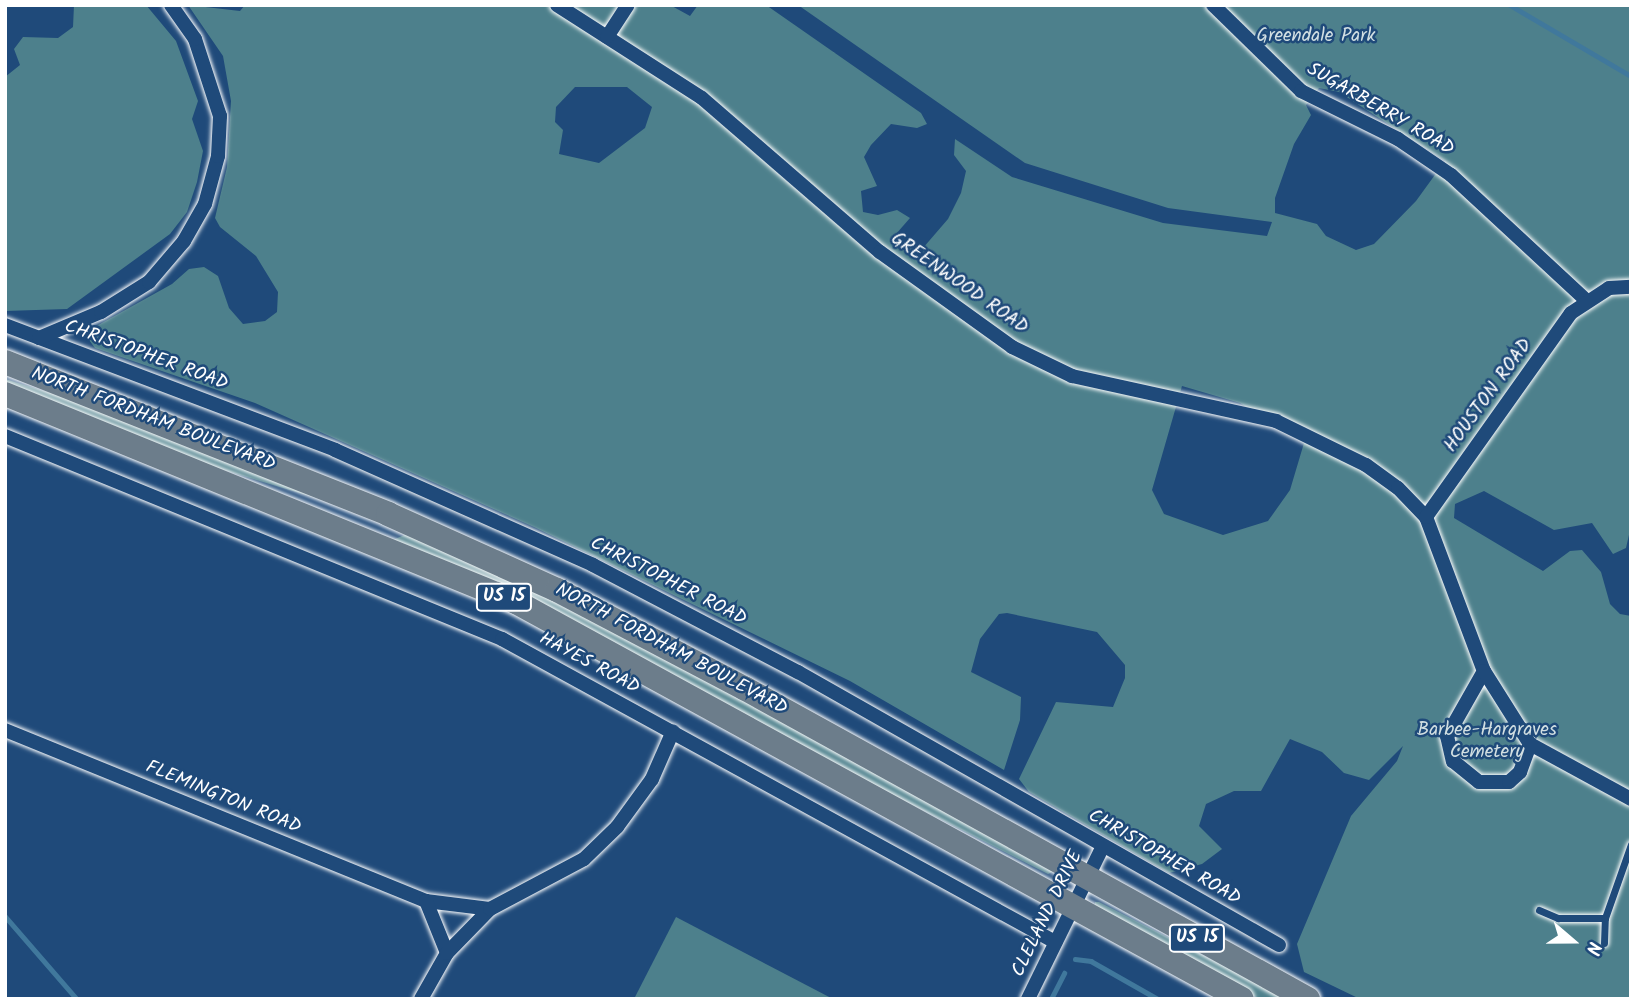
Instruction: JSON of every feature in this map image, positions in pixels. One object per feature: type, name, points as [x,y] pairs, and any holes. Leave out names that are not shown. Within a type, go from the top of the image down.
[{"type":"highway","name":"NORTH FORDHAM BOULEVARD","points":[[5,362],[394,517],[637,631],[1308,999]]},
{"type":"highway","points":[[5,375],[16,379],[31,372]]},
{"type":"highway","name":"NORTH FORDHAM BOULEVARD","points":[[5,394],[449,572],[573,630],[1242,999]]},
{"type":"highway","points":[[321,520],[386,528],[394,517]]},
{"type":"street","points":[[39,338],[101,312],[149,282],[184,241],[205,204],[218,156],[220,116],[195,38],[171,5]]},
{"type":"street","name":"GREENWOOD ROAD","points":[[557,5],[702,98],[870,244],[1012,347],[1072,376],[1276,421],[1366,465],[1398,488],[1426,517],[1484,671],[1530,744],[1631,799]]},
{"type":"street","points":[[607,37],[628,5]]},
{"type":"street","name":"SUGARBERRY ROAD","points":[[1213,5],[1301,91],[1398,139],[1451,175],[1586,300]]},
{"type":"street","points":[[1586,300],[1609,289],[1631,287]]},
{"type":"street","name":"HOUSTON ROAD","points":[[1426,517],[1571,313],[1586,300]]},
{"type":"street","name":"CHRISTOPHER ROAD","points":[[5,325],[335,450],[581,559],[726,632],[1279,945]]},
{"type":"street","name":"HAYES ROAD","points":[[5,436],[502,639],[1055,942]]},
{"type":"street","points":[[1484,671],[1447,736],[1453,761],[1479,782],[1509,782],[1520,772],[1530,744]]},
{"type":"street","name":"FLEMINGTON ROAD","points":[[5,730],[426,901],[490,909]]},
{"type":"street","points":[[421,999],[447,953],[490,909],[584,859],[617,827],[652,779],[673,732]]},
{"type":"street","name":"CLELAND DRIVE","points":[[1028,999],[1103,846]]},
{"type":"street","points":[[426,901],[447,953]]},
{"type":"lane","points":[[1604,943],[1605,918],[1631,844]]},
{"type":"lane","points":[[1539,910],[1558,918],[1605,918]]},
{"type":"green space","points":[[74,5],[146,5],[176,41],[198,101],[192,119],[203,151],[197,182],[187,212],[170,234],[67,309],[5,311],[5,77],[20,65],[14,49],[23,37],[58,38],[73,27]]},
{"type":"green space","points":[[188,5],[240,11],[245,5],[670,5],[690,16],[698,5],[766,5],[921,113],[927,124],[917,128],[891,124],[871,145],[864,157],[877,186],[861,191],[863,212],[878,215],[897,210],[910,218],[896,234],[906,246],[923,248],[948,219],[961,193],[966,171],[954,155],[955,139],[1012,177],[1163,223],[1267,236],[1272,222],[1168,208],[1025,163],[798,5],[1631,5],[1631,526],[1626,548],[1613,554],[1592,523],[1554,530],[1484,491],[1455,504],[1454,518],[1543,571],[1570,551],[1582,550],[1601,572],[1610,604],[1620,614],[1631,616],[1631,999],[1360,999],[1304,972],[1297,944],[1351,816],[1397,761],[1403,746],[1369,780],[1344,773],[1322,752],[1290,739],[1261,791],[1234,791],[1206,804],[1199,826],[1222,849],[1202,864],[1169,873],[1029,792],[1019,779],[1056,702],[1113,707],[1125,678],[1125,665],[1097,632],[1007,613],[999,614],[980,639],[971,672],[1021,697],[1020,720],[1004,770],[850,681],[534,527],[255,403],[95,348],[89,340],[91,329],[172,284],[189,269],[204,267],[218,276],[229,308],[243,324],[265,321],[277,312],[278,292],[256,256],[220,227],[215,218],[227,167],[231,101],[223,56]],"holes":[[[575,87],[627,87],[652,107],[645,128],[599,163],[559,154],[563,130],[555,122],[556,107]],[[1319,88],[1339,92],[1445,161],[1416,201],[1374,244],[1356,250],[1326,236],[1317,224],[1275,213],[1275,198],[1294,144],[1311,115],[1306,105]],[[1182,386],[1240,403],[1304,443],[1290,490],[1268,521],[1223,535],[1164,514],[1152,490]]]},
{"type":"green space","points":[[5,379],[73,400],[366,513],[200,463],[5,386]]},
{"type":"green space","points":[[411,532],[593,616],[1054,871],[1048,874],[393,540]]},
{"type":"green space","points":[[1095,902],[1288,999],[1259,999],[1095,908]]},
{"type":"green space","points":[[676,917],[833,999],[634,999]]},
{"type":"waterway","points":[[1510,5],[1631,76]]},
{"type":"waterway","points":[[5,916],[77,999]]},
{"type":"waterway","points":[[1075,959],[1091,961],[1158,999]]},
{"type":"waterway","points":[[1051,999],[1064,973]]},
{"type":"park label","name":"Greendale Park","points":[[1316,37]]},
{"type":"park label","name":"Barbee-Hargraves Cemetery","points":[[1487,742]]}]
